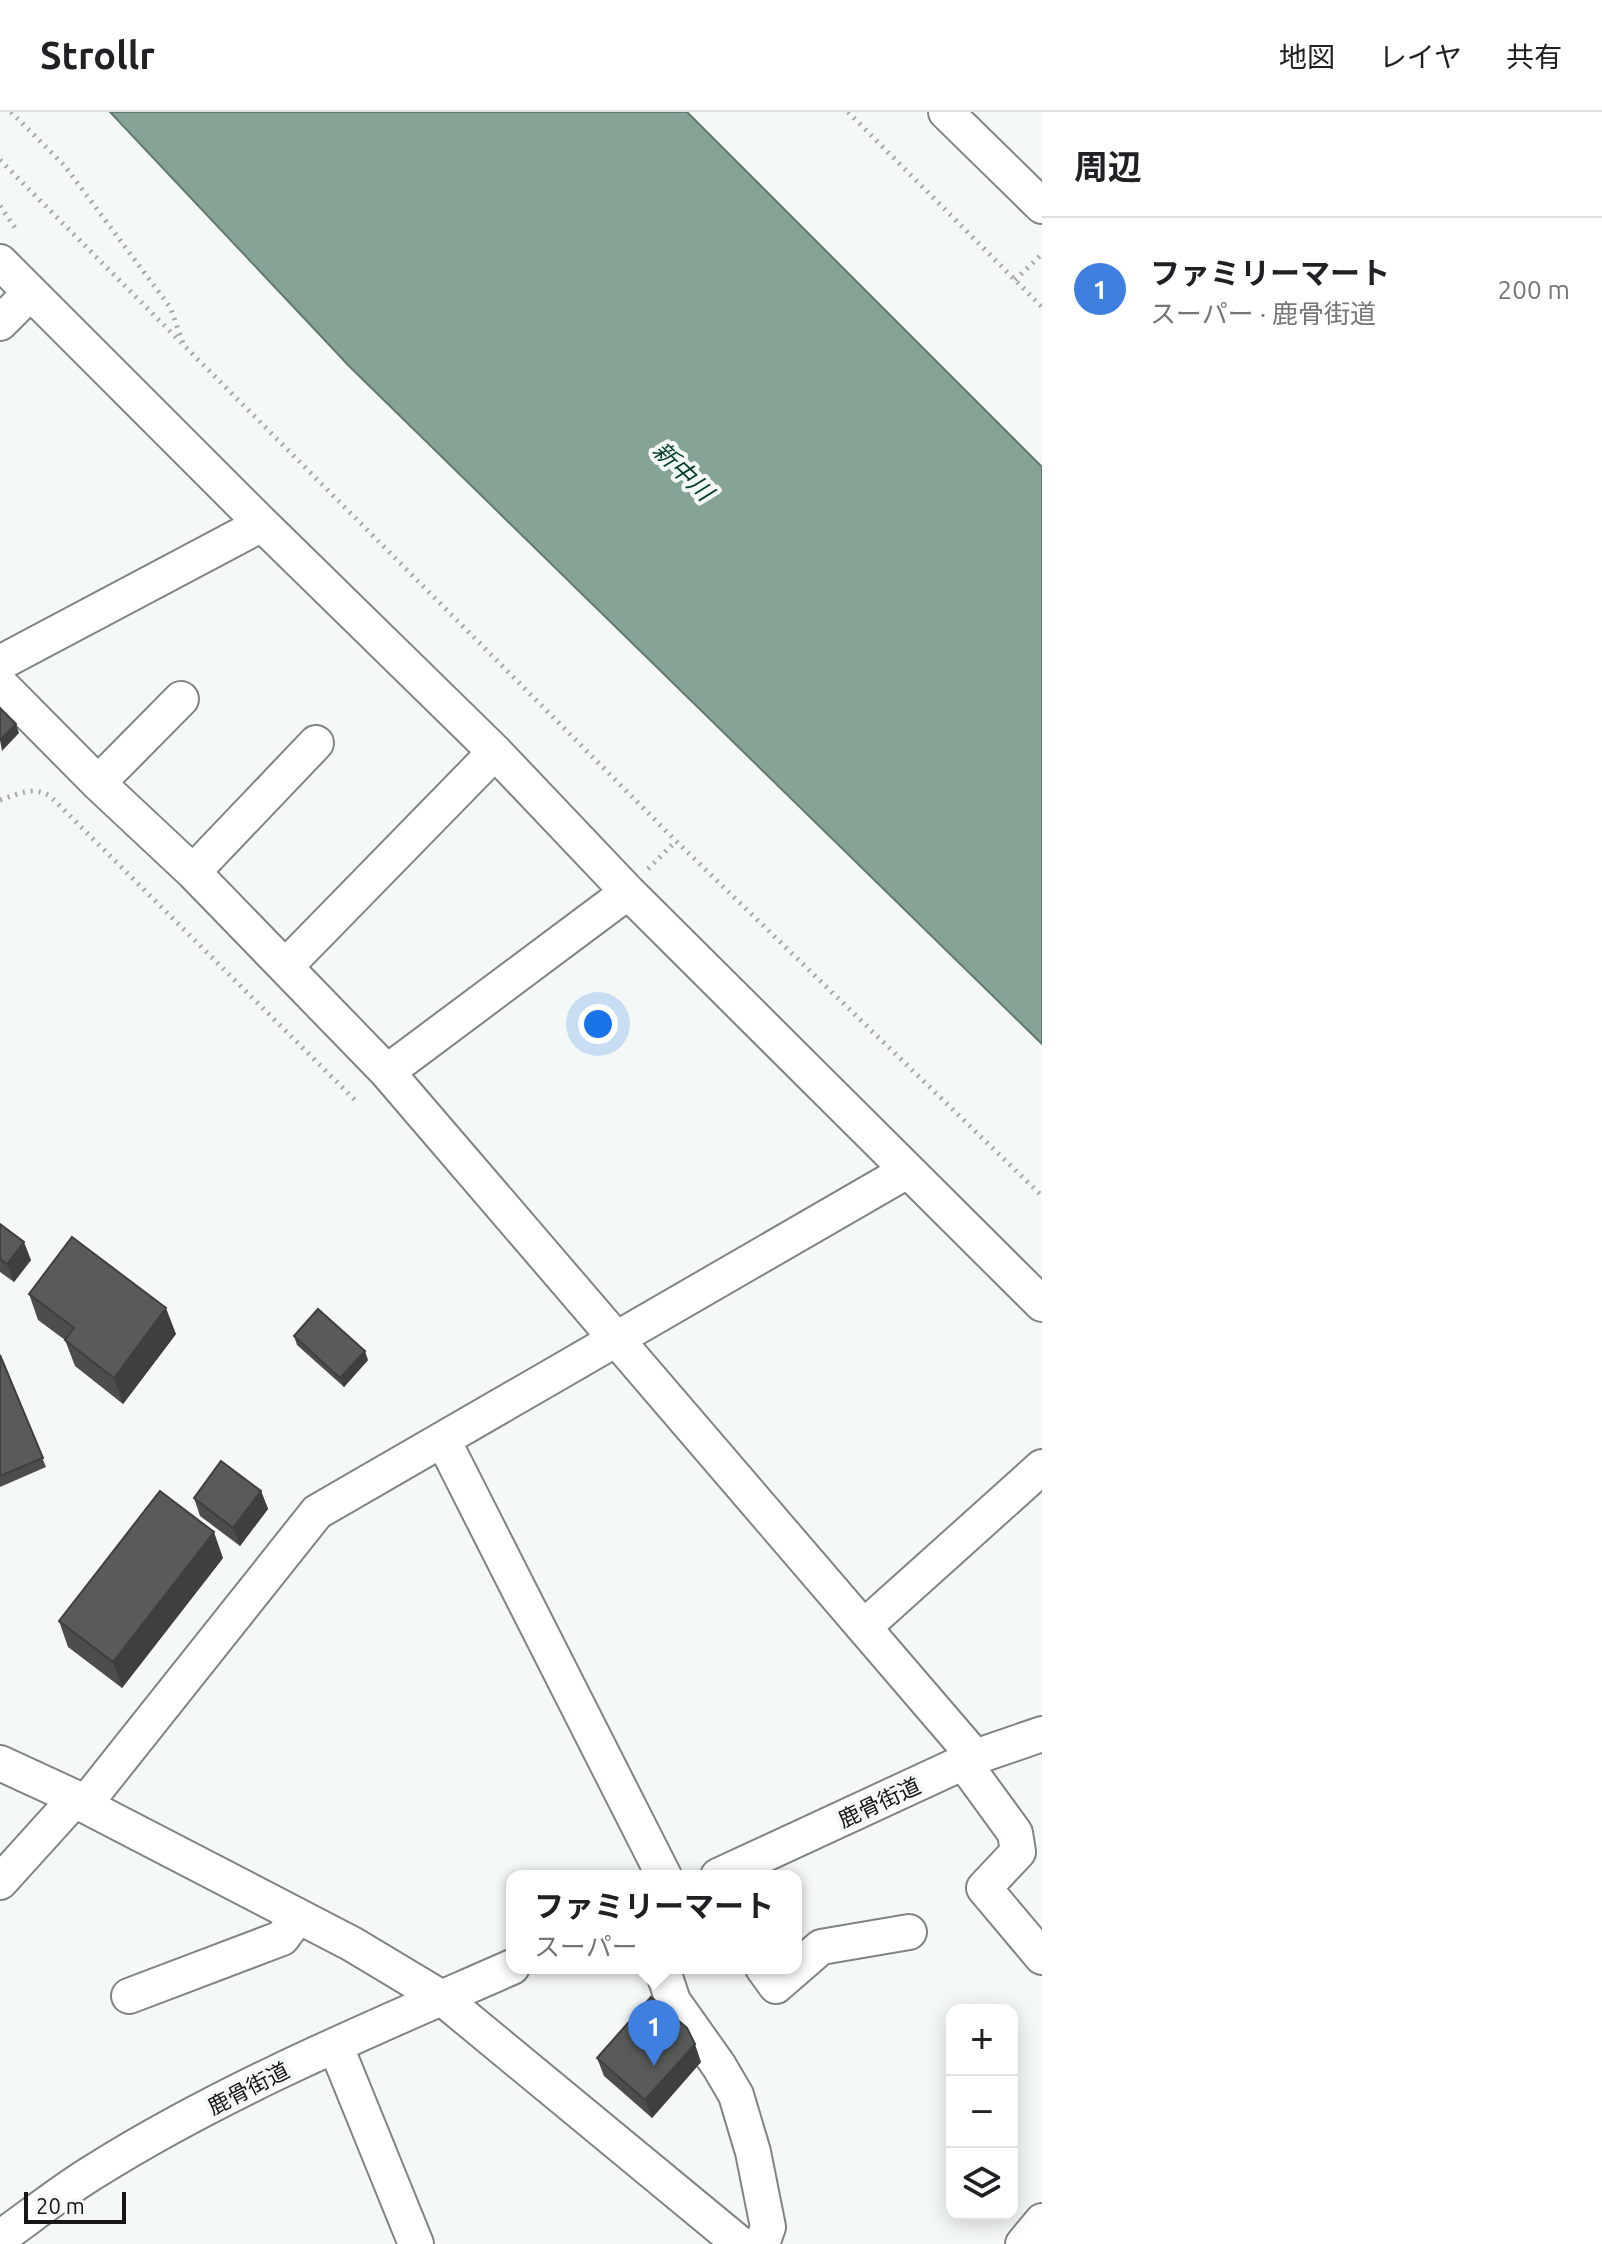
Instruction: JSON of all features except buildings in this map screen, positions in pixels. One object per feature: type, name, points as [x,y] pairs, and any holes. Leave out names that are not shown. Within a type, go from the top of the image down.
[{"type":"street","points":[[946,112],[1042,206]]},
{"type":"street","points":[[0,262],[495,752],[637,882],[907,1171],[1042,1304]]},
{"type":"street","points":[[0,323],[30,293]]},
{"type":"street","points":[[0,663],[262,524]]},
{"type":"street","points":[[0,684],[98,783],[193,872],[387,1072],[864,1627],[970,1760],[1015,1833],[1018,1852],[984,1888],[1042,1957]]},
{"type":"street","points":[[98,783],[181,699]]},
{"type":"street","points":[[193,872],[316,743]]},
{"type":"street","points":[[286,966],[495,752]]},
{"type":"street","points":[[387,1072],[637,882]]},
{"type":"street","points":[[0,1882],[80,1801],[317,1512],[907,1171]]},
{"type":"street","points":[[443,1440],[661,1870]]},
{"type":"street","points":[[864,1627],[1042,1467]]},
{"type":"street","name":"鹿骨街道","points":[[731,1870],[970,1760],[1042,1734]]},
{"type":"street","points":[[0,1763],[80,1801],[352,1944],[442,1998],[740,2244]]},
{"type":"street","points":[[129,1996],[282,1938],[298,1916]]},
{"type":"street","points":[[802,1963],[821,1947],[909,1932]]},
{"type":"street","name":"鹿骨街道","points":[[0,2238],[93,2172],[274,2073],[506,1970]]},
{"type":"street","points":[[664,1974],[673,2001],[736,2095],[753,2152],[768,2227],[762,2244]]},
{"type":"street","points":[[767,1974],[776,1986],[790,1974]]},
{"type":"street","points":[[336,2047],[416,2244]]},
{"type":"street","points":[[1023,2244],[1042,2221]]},
{"type":"path","points":[[11,112],[64,165],[170,307],[185,348]]},
{"type":"path","points":[[848,112],[1042,307]]},
{"type":"path","points":[[0,160],[676,841],[1042,1196]]},
{"type":"path","points":[[1015,280],[1042,254]]},
{"type":"path","points":[[0,800],[33,789],[51,797],[357,1102]]},
{"type":"path","points":[[637,882],[676,841]]},
{"type":"water","name":"新中川","points":[[110,112],[687,112],[1042,467],[1042,1044],[350,367]]},
{"type":"place","name":"ファミリーマート","points":[[654,2066]]}]
